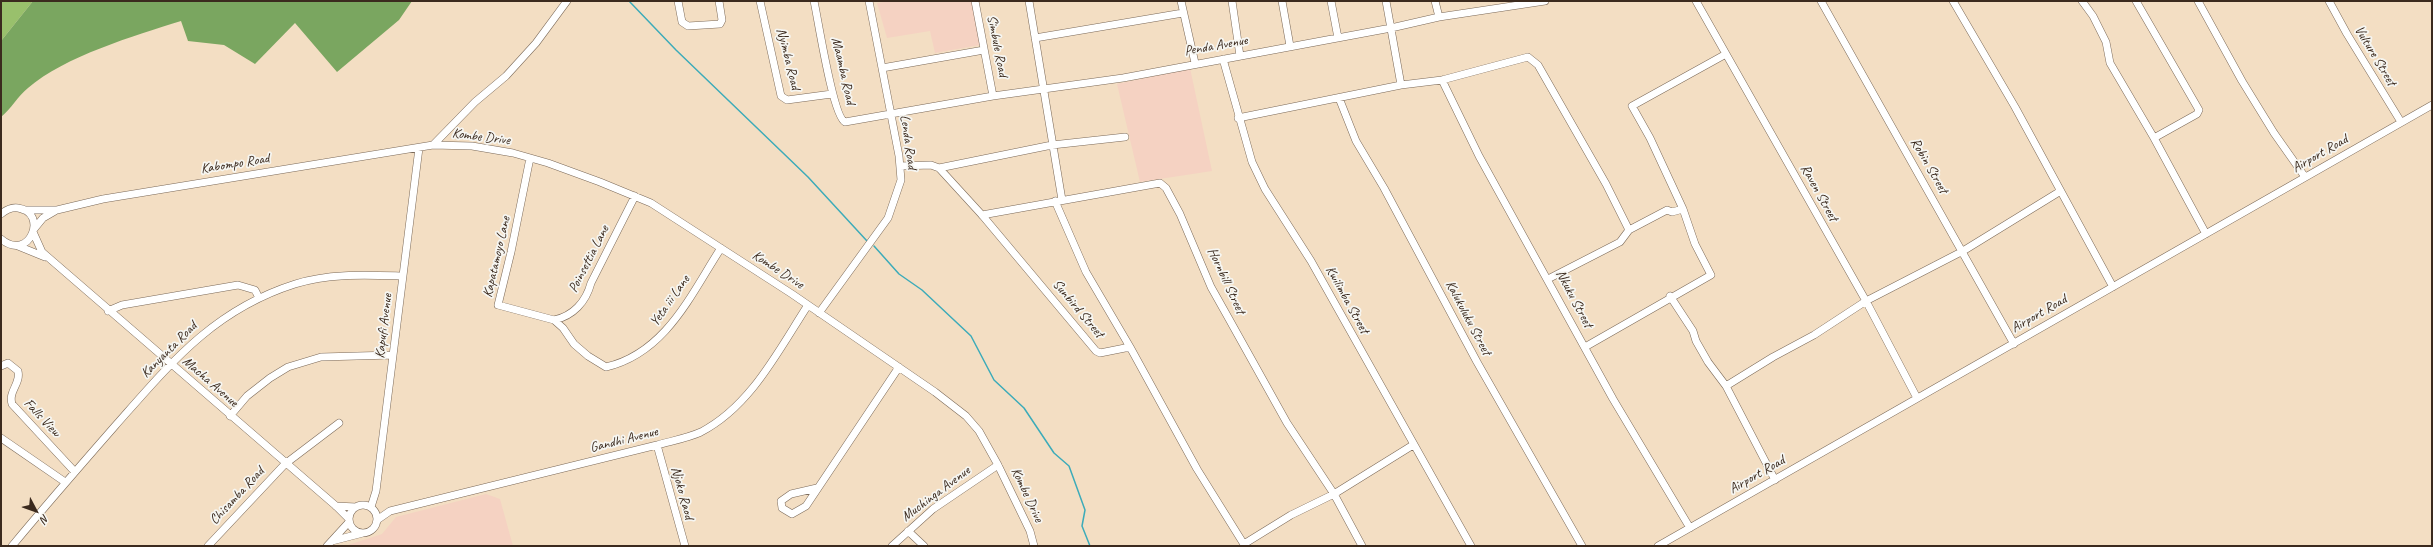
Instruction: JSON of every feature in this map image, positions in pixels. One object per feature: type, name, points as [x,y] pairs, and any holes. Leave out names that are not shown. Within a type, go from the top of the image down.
[{"type":"street","points":[[432,145],[475,102],[506,76],[536,43],[567,1]]},
{"type":"street","points":[[678,1],[682,22],[688,26],[720,24],[722,20],[719,1]]},
{"type":"street","name":"Nyimba Road","points":[[760,1],[781,96],[788,100],[832,94]]},
{"type":"street","name":"Maamba Road","points":[[814,1],[832,94],[840,118],[845,122],[891,114]]},
{"type":"street","name":"Lenda Road","points":[[819,313],[888,218],[901,180],[900,166],[871,1]]},
{"type":"street","name":"Simbule Road","points":[[976,1],[984,50],[994,96]]},
{"type":"street","points":[[1029,1],[1042,90],[1052,145],[1058,201],[1086,272],[1130,347],[1197,468],[1245,545],[1291,515],[1334,494],[1413,445]]},
{"type":"street","points":[[1181,1],[1195,63]]},
{"type":"street","points":[[1232,1],[1240,56]]},
{"type":"street","points":[[1282,1],[1290,46]]},
{"type":"street","points":[[1331,1],[1338,38]]},
{"type":"street","points":[[1386,1],[1401,85]]},
{"type":"street","points":[[1435,1],[1439,17]]},
{"type":"street","name":"Penda Avenue","points":[[891,114],[1223,59],[1391,28],[1439,17],[1545,1]]},
{"type":"street","name":"Raven Street","points":[[1696,1],[1866,301],[1917,398]]},
{"type":"street","name":"Robin Street","points":[[1821,1],[2014,344]]},
{"type":"street","points":[[1953,1],[2014,107],[2059,192],[2113,286]]},
{"type":"street","points":[[2082,1],[2093,16],[2106,42],[2110,63],[2154,138],[2206,234]]},
{"type":"street","points":[[2136,1],[2199,110],[2197,114],[2154,138]]},
{"type":"street","points":[[2198,1],[2242,81],[2274,133],[2305,177]]},
{"type":"street","name":"Vulture Street","points":[[2329,1],[2347,34],[2401,122]]},
{"type":"street","points":[[1035,38],[1183,13]]},
{"type":"street","points":[[882,68],[984,50]]},
{"type":"street","points":[[1585,347],[1670,296],[1711,274],[1695,244],[1683,209],[1650,138],[1632,106],[1726,54]]},
{"type":"street","points":[[1238,118],[1401,85],[1442,80],[1472,73],[1523,56],[1533,59],[1606,184],[1629,230]]},
{"type":"street","name":"Kwilimba Street","points":[[1223,59],[1238,118],[1252,162],[1265,189],[1311,261],[1471,546]]},
{"type":"street","name":"Nkuku Street","points":[[1442,80],[1479,156],[1585,347],[1690,528]]},
{"type":"street","name":"Kalukuluku Street","points":[[1339,98],[1356,141],[1384,188],[1477,362],[1582,546]]},
{"type":"street","name":"Airport Road","points":[[1658,546],[2432,105]]},
{"type":"street","points":[[900,166],[931,165],[939,168],[1052,145],[1125,137]]},
{"type":"street","name":"Kombe Drive","points":[[419,148],[432,145],[472,146],[530,158],[555,165],[651,203],[721,248],[899,367],[966,416],[980,431],[998,465],[1030,530],[1034,546]]},
{"type":"street","name":"Kabompo Road","points":[[10,209],[57,210],[103,199],[419,148]]},
{"type":"street","name":"Kapufi Avenue","points":[[372,508],[376,491],[419,148]]},
{"type":"street","name":"Kapatamoyo Lane","points":[[530,158],[511,252],[497,304],[499,307],[554,320]]},
{"type":"street","name":"Sunbird Street","points":[[939,168],[982,215],[1096,351],[1100,353],[1130,347]]},
{"type":"street","name":"Hornbill Street","points":[[982,215],[1058,201],[1108,194],[1152,184],[1160,183],[1166,188],[1180,214],[1211,287],[1228,319],[1287,423],[1334,494],[1362,546]]},
{"type":"street","points":[[1726,386],[1773,357],[1814,335],[1866,301],[1962,251],[2059,192]]},
{"type":"street","name":"Poinsettia Lane","points":[[554,320],[572,314],[587,295],[591,283],[636,196]]},
{"type":"street","points":[[1,208],[10,209]]},
{"type":"street","points":[[1,214],[10,209]]},
{"type":"street","points":[[1548,279],[1620,242],[1629,230],[1667,210],[1672,212],[1683,209]]},
{"type":"street","name":"Macha Avenue","points":[[24,210],[31,217],[36,243],[51,260],[108,312],[336,506],[349,520]]},
{"type":"street","name":"Kabompo Road","points":[[18,246],[29,240],[42,218],[57,210]]},
{"type":"street","name":"Macha Avenue","points":[[3,242],[18,246],[51,260]]},
{"type":"street","name":"Yeta iii Lane","points":[[554,320],[574,344],[588,356],[606,366],[621,363],[649,347],[667,331],[721,248]]},
{"type":"street","name":"Kanyanta Road","points":[[12,546],[65,482],[170,364],[210,327],[241,306],[296,283],[332,276],[403,276]]},
{"type":"street","points":[[108,312],[122,306],[238,285],[256,290],[259,298]]},
{"type":"street","points":[[1670,296],[1692,330],[1696,341],[1708,362],[1726,386],[1775,480]]},
{"type":"street","name":"Gandhi Avenue","points":[[377,520],[390,511],[657,445],[699,432],[725,417],[752,389],[808,305]]},
{"type":"street","points":[[230,416],[247,396],[270,378],[288,367],[321,357],[393,355]]},
{"type":"street","name":"Falls View","points":[[1,366],[8,363],[18,371],[18,381],[11,394],[12,404],[75,472]]},
{"type":"street","points":[[817,488],[791,494],[781,501],[782,508],[792,514],[801,510],[817,488],[899,367]]},
{"type":"street","name":"Chisamba Road","points":[[208,546],[285,464],[339,424]]},
{"type":"street","points":[[1,438],[65,482]]},
{"type":"street","name":"Njoko Raod","points":[[657,445],[673,510],[685,546]]},
{"type":"street","name":"Muchinga Avenue","points":[[892,546],[933,509],[998,465]]},
{"type":"street","points":[[330,544],[366,533],[373,529],[377,520],[372,508],[361,505],[356,507],[336,506]]},
{"type":"street","points":[[330,544],[349,520],[352,510],[356,507]]},
{"type":"street","name":"Gandhi Avenue","points":[[372,508],[390,511]]},
{"type":"street","points":[[349,520],[353,529],[366,533]]},
{"type":"street","points":[[908,531],[924,546]]},
{"type":"shaded area","points":[[891,1],[973,1],[980,45],[935,53],[930,31],[887,38],[877,3]]},
{"type":"shaded area","points":[[1190,68],[1212,171],[1140,182],[1117,84]]},
{"type":"shaded area","points":[[486,494],[500,499],[513,546],[345,546],[382,534],[396,517]]},
{"type":"green space","points":[[1,1],[33,1],[1,41]]},
{"type":"green space","points":[[33,1],[412,1],[399,20],[337,72],[295,23],[255,64],[224,45],[188,41],[181,21],[122,40],[61,66],[28,88],[1,117],[1,41]]},
{"type":"waterway","points":[[629,1],[676,50],[808,177],[867,241]]},
{"type":"waterway","points":[[874,246],[899,274],[922,290],[971,336],[994,380],[1024,408],[1054,453],[1069,466],[1085,510],[1082,526],[1090,546]]}]
